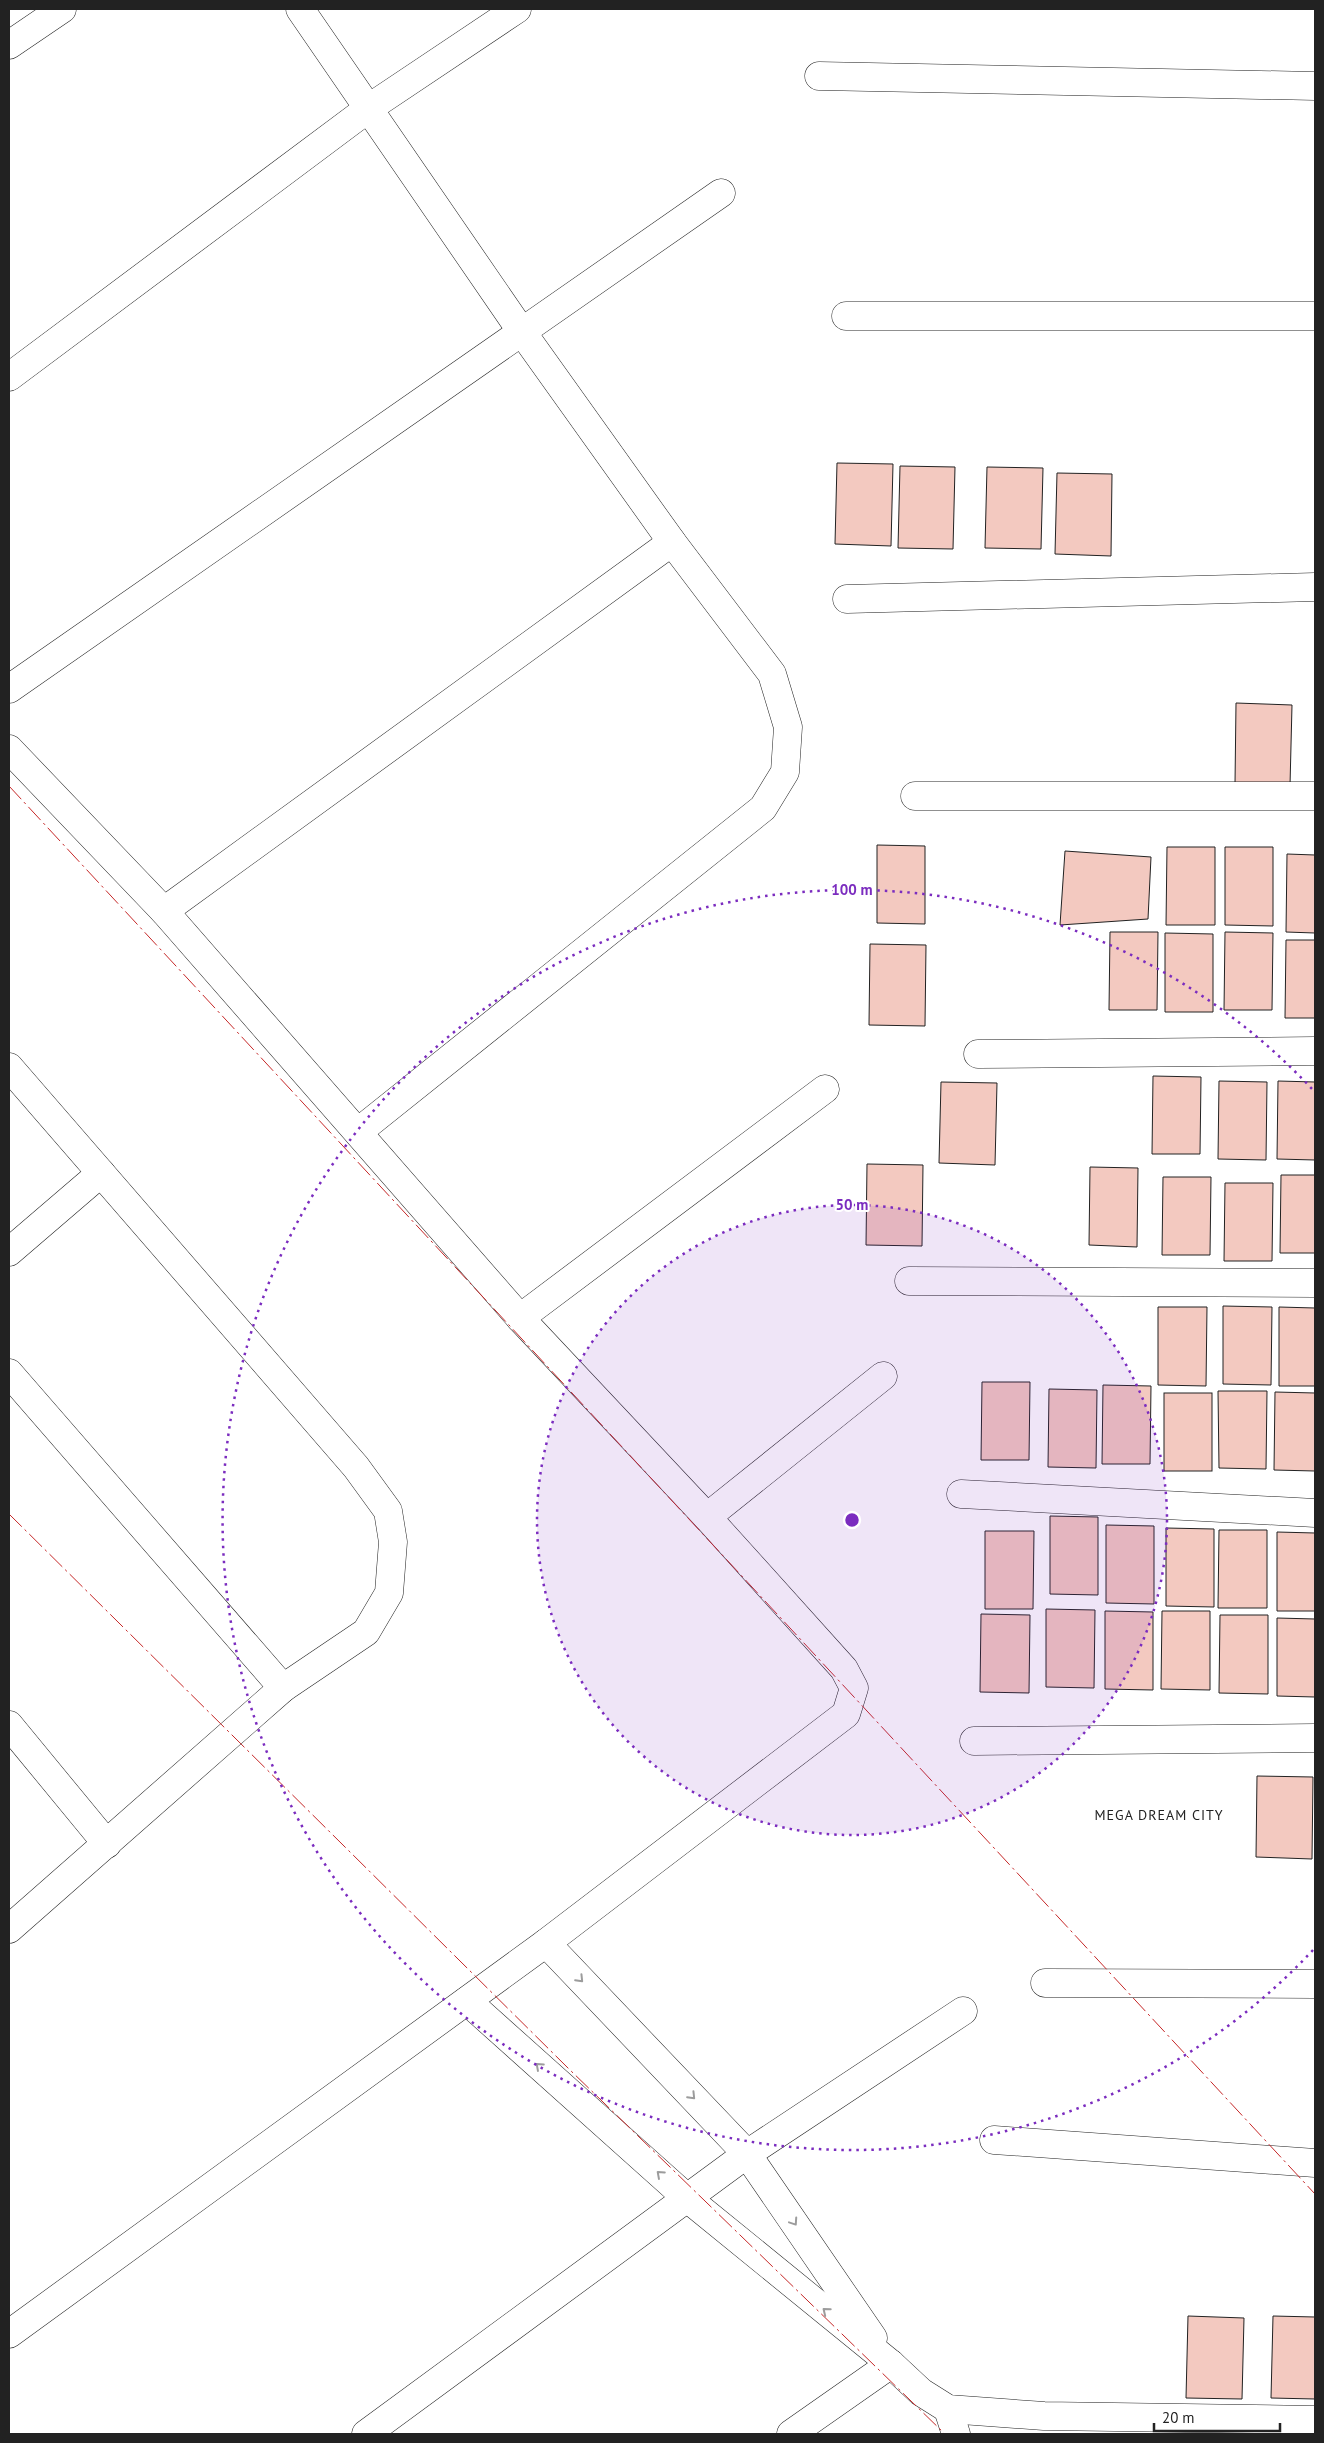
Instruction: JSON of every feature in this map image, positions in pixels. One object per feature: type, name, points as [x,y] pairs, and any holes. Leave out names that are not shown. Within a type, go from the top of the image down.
[{"type":"street","points":[[9,45],[62,9]]},
{"type":"street","points":[[300,9],[522,332],[672,542],[772,674],[788,727],[785,772],[763,808],[358,1132]]},
{"type":"street","points":[[9,377],[369,108],[517,9]]},
{"type":"street","points":[[819,76],[1315,86]]},
{"type":"street","points":[[9,690],[721,193]]},
{"type":"street","points":[[846,316],[1315,316]]},
{"type":"street","points":[[164,911],[672,542]]},
{"type":"street","points":[[847,599],[1315,587]]},
{"type":"street","points":[[9,749],[164,911],[520,1318],[707,1518],[844,1670],[854,1688],[846,1714],[546,1943],[9,2334]]},
{"type":"street","points":[[915,796],[1315,796]]},
{"type":"street","points":[[978,1054],[1315,1051]]},
{"type":"street","points":[[9,1068],[356,1467],[388,1511],[393,1542],[389,1593],[366,1632],[283,1688],[9,1929]]},
{"type":"street","points":[[520,1318],[825,1089]]},
{"type":"street","points":[[9,1252],[101,1173]]},
{"type":"street","points":[[909,1280],[1315,1283]]},
{"type":"street","points":[[9,1373],[283,1688]]},
{"type":"street","points":[[707,1518],[883,1376]]},
{"type":"street","points":[[960,1494],[1315,1513]]},
{"type":"street","points":[[9,1725],[107,1844]]},
{"type":"street","points":[[974,1741],[1315,1738]]},
{"type":"street","points":[[546,1943],[747,2154],[891,2364]]},
{"type":"street","points":[[1045,1983],[1315,1984]]},
{"type":"street","points":[[467,2001],[687,2198],[891,2364],[952,2422],[1044,2416],[1315,2420]]},
{"type":"street","points":[[366,2434],[747,2154],[963,2011]]},
{"type":"street","points":[[994,2140],[1315,2163]]},
{"type":"street","points":[[791,2434],[891,2364]]},
{"type":"building","points":[[837,463],[893,464],[891,546],[835,544]]},
{"type":"building","points":[[900,466],[955,467],[953,549],[898,548]]},
{"type":"building","points":[[987,467],[1043,468],[1041,549],[985,548]]},
{"type":"building","points":[[1057,473],[1112,474],[1111,556],[1055,554]]},
{"type":"building","points":[[1236,703],[1292,705],[1290,786],[1235,784]]},
{"type":"building","points":[[877,845],[925,846],[925,924],[877,923]]},
{"type":"building","points":[[1167,847],[1215,847],[1215,925],[1166,925]]},
{"type":"building","points":[[1225,847],[1273,847],[1273,926],[1225,925]]},
{"type":"building","points":[[1065,851],[1151,857],[1148,919],[1060,925]]},
{"type":"building","points":[[1287,854],[1315,855],[1315,933],[1286,932]]},
{"type":"building","points":[[1110,932],[1158,932],[1157,1010],[1109,1010]]},
{"type":"building","points":[[1225,932],[1273,933],[1272,1010],[1224,1010]]},
{"type":"building","points":[[1165,933],[1213,934],[1213,1012],[1165,1012]]},
{"type":"building","points":[[1286,940],[1315,940],[1315,1018],[1285,1018]]},
{"type":"building","points":[[870,944],[926,945],[925,1026],[869,1025]]},
{"type":"building","points":[[1153,1076],[1201,1077],[1200,1154],[1152,1154]]},
{"type":"building","points":[[1219,1081],[1267,1082],[1266,1160],[1218,1159]]},
{"type":"building","points":[[1278,1081],[1315,1082],[1315,1160],[1277,1159]]},
{"type":"building","points":[[941,1082],[997,1083],[995,1165],[939,1163]]},
{"type":"building","points":[[867,1164],[923,1165],[922,1246],[866,1245]]},
{"type":"building","points":[[1090,1167],[1138,1168],[1137,1247],[1089,1245]]},
{"type":"building","points":[[1281,1175],[1315,1175],[1315,1253],[1280,1253]]},
{"type":"building","points":[[1163,1177],[1211,1177],[1210,1255],[1162,1255]]},
{"type":"building","points":[[1225,1183],[1273,1183],[1272,1261],[1224,1261]]},
{"type":"building","points":[[1223,1306],[1272,1307],[1271,1385],[1223,1384]]},
{"type":"building","points":[[1158,1307],[1207,1307],[1206,1386],[1158,1385]]},
{"type":"building","points":[[1279,1307],[1315,1308],[1315,1386],[1279,1386]]},
{"type":"building","points":[[982,1382],[1030,1382],[1029,1460],[981,1460]]},
{"type":"building","points":[[1103,1385],[1151,1386],[1150,1464],[1102,1464]]},
{"type":"building","points":[[1049,1389],[1097,1390],[1096,1468],[1048,1467]]},
{"type":"building","points":[[1218,1391],[1267,1391],[1266,1469],[1219,1468]]},
{"type":"building","points":[[1275,1392],[1315,1393],[1315,1471],[1274,1470]]},
{"type":"building","points":[[1164,1393],[1212,1393],[1212,1471],[1164,1471]]},
{"type":"building","points":[[1050,1516],[1098,1517],[1098,1595],[1050,1594]]},
{"type":"building","points":[[1106,1525],[1154,1526],[1154,1604],[1106,1603]]},
{"type":"building","points":[[1166,1528],[1214,1529],[1214,1607],[1166,1606]]},
{"type":"building","points":[[1219,1530],[1267,1530],[1267,1608],[1218,1608]]},
{"type":"building","points":[[985,1531],[1034,1531],[1033,1609],[985,1609]]},
{"type":"building","points":[[1277,1532],[1315,1533],[1315,1611],[1277,1611]]},
{"type":"building","points":[[1046,1609],[1095,1610],[1094,1688],[1046,1687]]},
{"type":"building","points":[[1105,1611],[1153,1612],[1153,1690],[1105,1689]]},
{"type":"building","points":[[1162,1611],[1210,1611],[1210,1690],[1161,1689]]},
{"type":"building","points":[[981,1614],[1030,1615],[1029,1693],[980,1692]]},
{"type":"building","points":[[1220,1615],[1268,1615],[1268,1694],[1219,1693]]},
{"type":"building","points":[[1277,1618],[1315,1619],[1315,1697],[1277,1696]]},
{"type":"building","points":[[1257,1776],[1313,1777],[1312,1859],[1256,1857]]},
{"type":"building","points":[[1188,2316],[1244,2318],[1242,2399],[1186,2398]]},
{"type":"building","points":[[1273,2316],[1315,2317],[1315,2399],[1271,2398]]},
{"type":"power","points":[[9,786],[1315,2194]]},
{"type":"power","points":[[9,1514],[569,2069],[945,2434]]},
{"type":"district","name":"MEGA DREAM CITY","points":[[1159,1815]]}]
